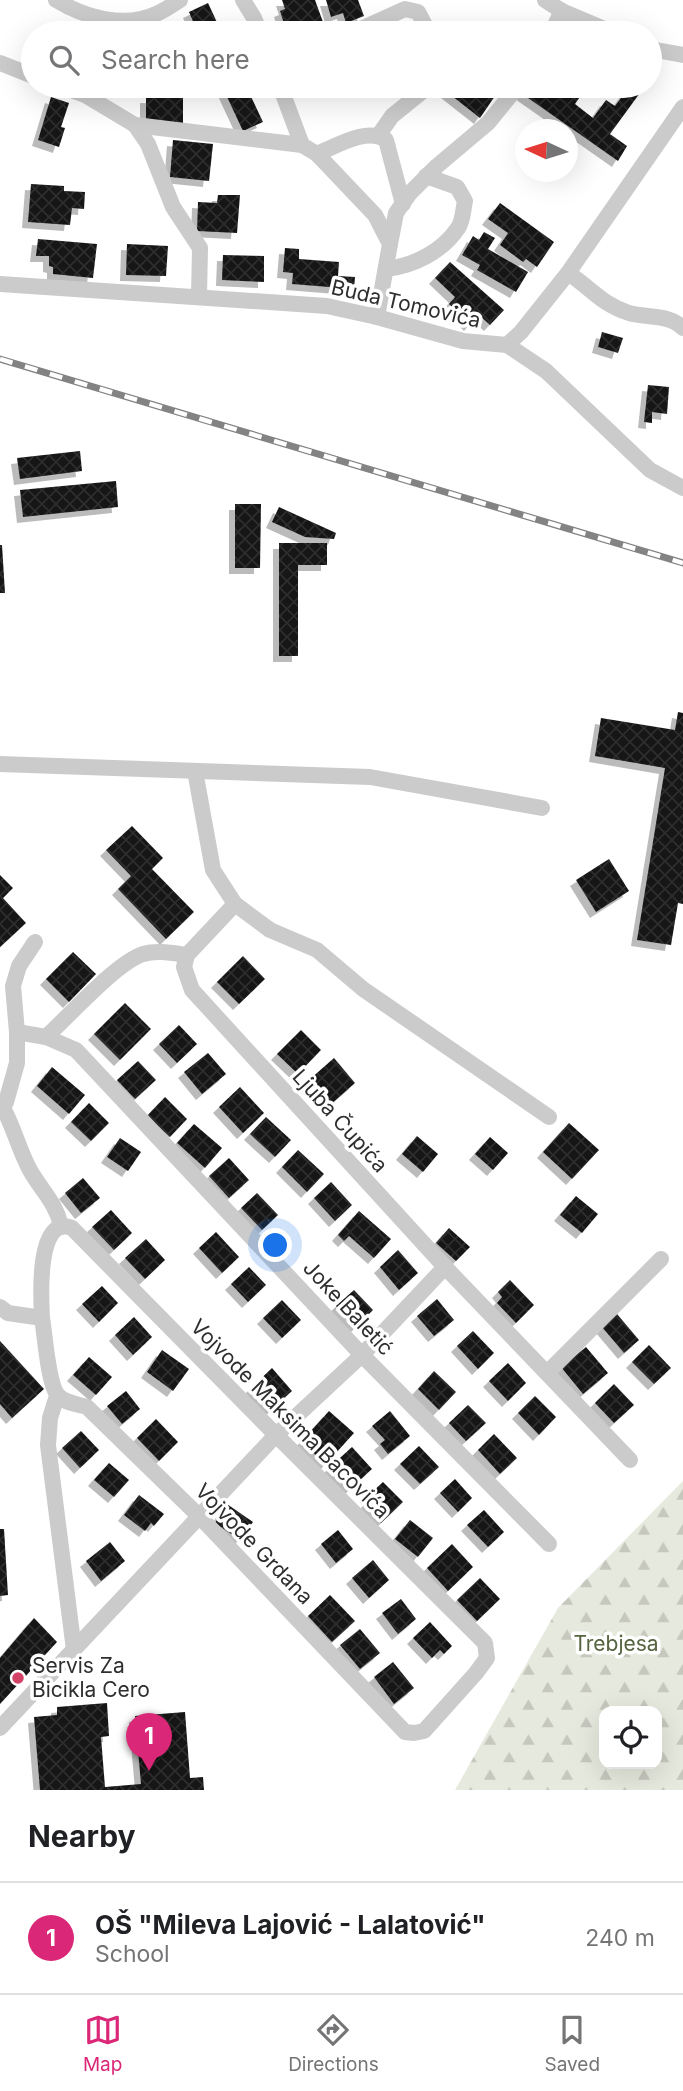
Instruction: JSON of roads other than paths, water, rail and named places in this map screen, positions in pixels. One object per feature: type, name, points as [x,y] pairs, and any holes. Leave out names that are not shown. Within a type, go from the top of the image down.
[{"type":"street","points":[[56,0],[74,11],[103,19],[124,20],[155,15],[180,0]]},
{"type":"street","points":[[545,0],[586,21]]},
{"type":"street","points":[[247,1],[255,21]]},
{"type":"street","points":[[378,21],[405,9],[418,12],[423,21]]},
{"type":"street","points":[[557,21],[562,11]]},
{"type":"street","points":[[662,51],[683,55]]},
{"type":"street","points":[[0,63],[21,71]]},
{"type":"street","points":[[90,98],[135,125],[302,145],[317,154],[375,215],[390,244]]},
{"type":"street","points":[[284,98],[302,145]]},
{"type":"street","points":[[378,136],[392,116],[414,98]]},
{"type":"street","points":[[377,317],[396,213],[426,177],[488,123],[508,98]]},
{"type":"street","points":[[683,107],[568,273],[521,332],[507,345],[546,372],[650,470],[683,488]]},
{"type":"street","points":[[135,125],[148,144],[173,207],[200,248],[199,297]]},
{"type":"street","points":[[317,154],[366,135],[386,140],[403,204]]},
{"type":"street","points":[[386,269],[404,267],[428,256],[459,227],[465,201],[457,187],[426,177]]},
{"type":"street","points":[[568,273],[599,299],[627,312],[672,321],[683,328]]},
{"type":"street","name":"Buda Tomovića","points":[[0,284],[327,306],[463,341],[507,345]]},
{"type":"street","points":[[0,764],[370,777],[542,808]]},
{"type":"street","points":[[195,771],[213,870],[235,904],[270,930],[317,950],[363,989],[549,1117]]},
{"type":"street","points":[[46,1037],[125,963],[143,954],[158,951],[187,955],[235,904]]},
{"type":"street","points":[[35,942],[19,966],[13,986],[18,1032],[17,1063],[6,1102],[1,1107],[13,1126],[31,1171],[56,1207],[63,1225],[49,1238],[41,1281],[42,1318],[52,1384],[57,1396],[50,1418],[48,1445],[74,1650]]},
{"type":"street","name":"Ljuba Čupića","points":[[187,955],[184,967],[192,990],[445,1267],[630,1460]]},
{"type":"street","name":"Joke Baletić","points":[[18,1032],[46,1037],[76,1050],[362,1355],[549,1544]]},
{"type":"street","name":"Vojvode Maksima Bacovića","points":[[63,1225],[72,1228],[276,1436],[485,1643]]},
{"type":"street","points":[[547,1373],[661,1259]]},
{"type":"street","points":[[0,1728],[276,1436],[362,1355],[445,1267]]},
{"type":"street","points":[[0,1307],[8,1313],[42,1318]]},
{"type":"street","name":"Vojvode Grdana","points":[[57,1396],[87,1407],[199,1516],[405,1732],[424,1731],[476,1673],[486,1658],[485,1643]]},
{"type":"railway","points":[[0,359],[683,563]]},
{"type":"place","name":"Servis Za Bicikla Cero","points":[[18,1678]]},
{"type":"place","name":"OŠ \"Mileva Lajović - Lalatović\"","points":[[149,1771]]},
{"type":"park label","name":"Trebjesa","points":[[616,1644]]}]
